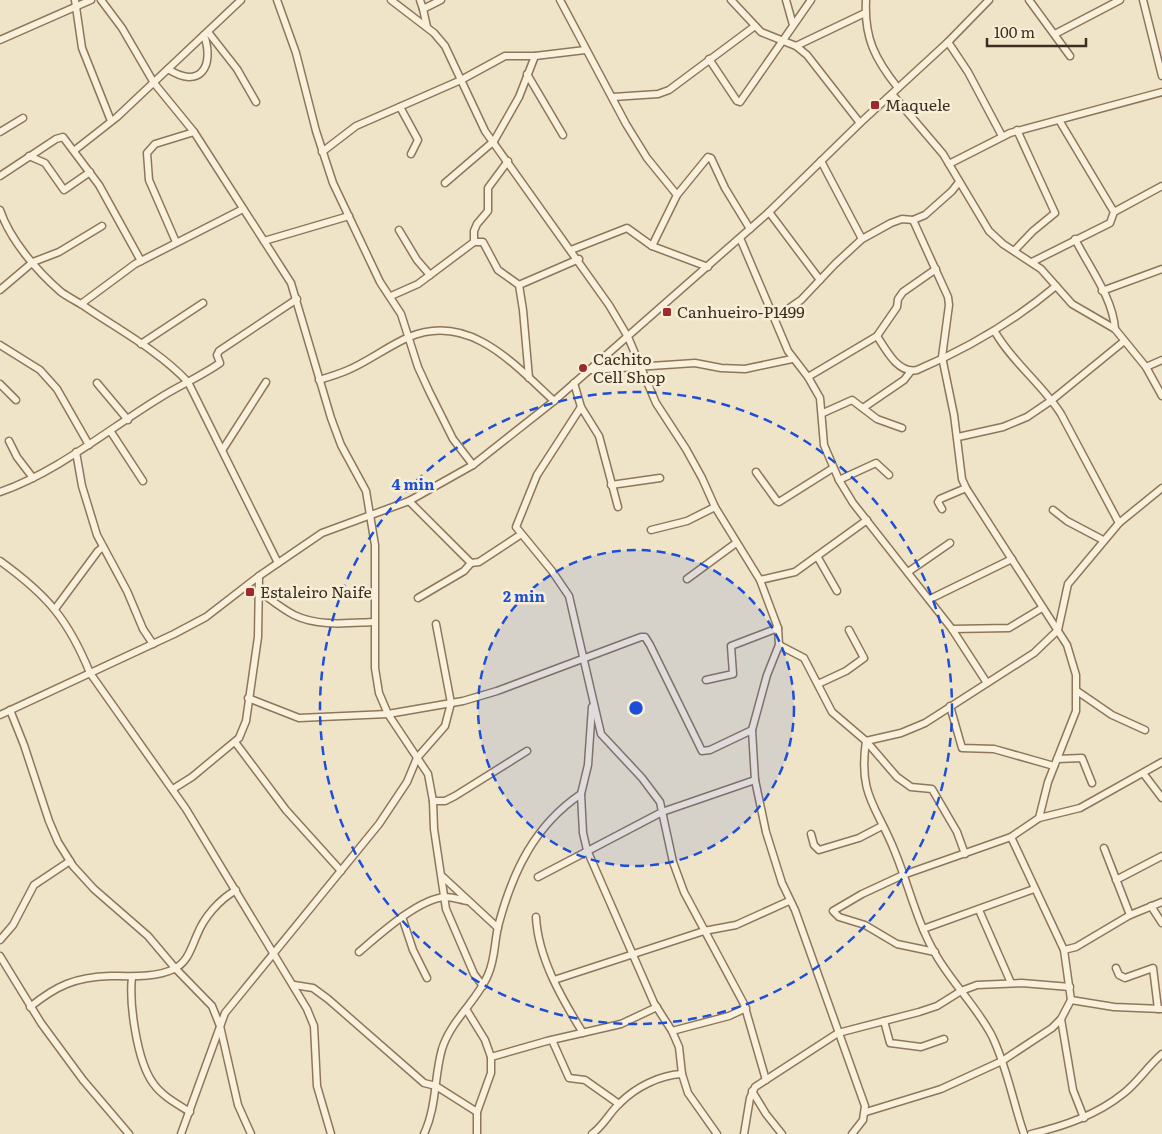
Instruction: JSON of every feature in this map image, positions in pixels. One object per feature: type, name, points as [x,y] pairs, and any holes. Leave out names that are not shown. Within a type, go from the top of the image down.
[{"type":"street","points":[[0,40],[75,4],[90,0]]},
{"type":"street","points":[[101,0],[122,28],[154,83],[194,132],[291,283],[319,380],[341,445],[366,491],[375,545],[374,622],[377,685],[388,714],[428,774],[446,909],[474,974],[483,986]]},
{"type":"street","points":[[75,150],[112,121],[241,0]]},
{"type":"street","points":[[277,0],[296,53],[322,152],[380,282],[401,314],[418,367],[453,438],[473,465]]},
{"type":"street","points":[[392,0],[427,27],[445,46],[485,130],[579,259],[628,337],[656,403],[686,449],[715,507],[760,580],[778,628],[780,645],[767,674],[752,730],[755,780],[766,832],[866,1112]]},
{"type":"street","points":[[420,0],[427,27]]},
{"type":"street","points":[[423,9],[441,0]]},
{"type":"street","points":[[560,0],[585,50],[647,158],[677,195]]},
{"type":"street","points":[[731,0],[761,32],[796,46],[807,55],[860,122]]},
{"type":"street","points":[[786,0],[793,25]]},
{"type":"street","points":[[709,59],[736,101],[740,102],[812,0]]},
{"type":"street","points":[[866,0],[865,13],[868,38],[886,73],[898,88]]},
{"type":"street","points":[[0,715],[153,644],[206,617],[259,576],[322,533],[370,514],[409,502],[473,465],[574,384],[770,212],[860,122],[948,42],[989,0]]},
{"type":"street","points":[[1029,0],[1070,56]]},
{"type":"street","points":[[1055,34],[1120,0]]},
{"type":"street","points":[[1142,0],[1162,76]]},
{"type":"street","points":[[75,4],[82,48],[112,121]]},
{"type":"street","points":[[796,46],[865,13]]},
{"type":"street","points":[[613,98],[664,92],[755,26]]},
{"type":"street","points":[[168,70],[177,75],[187,77],[195,76],[202,72],[209,59],[206,33]]},
{"type":"street","points":[[206,33],[237,69],[256,102]]},
{"type":"street","points":[[948,42],[968,72],[1002,136]]},
{"type":"street","points":[[322,152],[356,126],[461,80],[505,56],[534,56],[585,50]]},
{"type":"street","points":[[445,183],[494,141],[519,97],[534,56]]},
{"type":"street","points":[[527,74],[563,135]]},
{"type":"street","points":[[949,164],[1017,130],[1162,92]]},
{"type":"street","points":[[892,94],[935,142],[989,231],[1014,251],[1032,262],[1072,304],[1115,329]]},
{"type":"street","points":[[400,107],[418,140],[411,154]]},
{"type":"street","points":[[0,132],[23,118]]},
{"type":"street","points":[[1059,120],[1114,212]]},
{"type":"street","points":[[1014,251],[1033,231],[1055,213],[1017,130]]},
{"type":"street","points":[[176,242],[150,180],[148,152],[155,144],[194,132]]},
{"type":"street","points":[[0,176],[29,156],[63,137],[75,150],[90,172],[141,261]]},
{"type":"street","points":[[29,156],[45,163],[64,190],[90,172]]},
{"type":"street","points":[[652,246],[677,195],[705,158],[711,158],[725,188],[750,229]]},
{"type":"street","points":[[474,242],[474,231],[488,211],[488,188],[508,161]]},
{"type":"street","points":[[821,161],[862,239]]},
{"type":"street","points":[[775,318],[801,300],[862,239],[891,223],[913,220],[938,205],[959,182]]},
{"type":"street","points":[[1032,262],[1110,223],[1114,212],[1162,186]]},
{"type":"street","points":[[81,304],[141,261],[243,209]]},
{"type":"street","points":[[770,212],[820,280]]},
{"type":"street","points":[[0,213],[33,262],[61,292],[141,344],[178,371],[188,382],[223,449],[278,563]]},
{"type":"street","points":[[264,241],[349,216]]},
{"type":"street","points":[[913,220],[944,284],[949,305],[942,358],[958,437],[962,479],[1042,608],[1058,630],[1072,659],[1077,691],[1076,711],[1041,804],[1039,818]]},
{"type":"street","points":[[0,290],[33,262],[59,252],[102,226]]},
{"type":"street","points":[[571,250],[627,228],[652,246],[708,266]]},
{"type":"street","points":[[399,230],[417,260],[430,275]]},
{"type":"street","points":[[740,238],[792,359],[808,377],[820,398],[823,413],[821,429],[832,468],[838,480],[867,520],[930,599],[987,683]]},
{"type":"street","points":[[1075,240],[1114,317],[1115,329],[1123,342],[1146,367],[1162,396]]},
{"type":"street","points":[[390,296],[418,284],[474,242],[483,242],[498,270],[519,285],[529,378]]},
{"type":"street","points":[[519,285],[579,259]]},
{"type":"street","points":[[808,377],[877,336],[897,307],[898,299],[903,292],[936,269]]},
{"type":"street","points":[[1102,291],[1162,269]]},
{"type":"street","points":[[863,408],[904,380],[911,371],[995,332],[1056,286]]},
{"type":"street","points":[[0,492],[33,478],[111,432],[219,363],[217,355],[219,351],[296,299]]},
{"type":"street","points":[[141,344],[203,303]]},
{"type":"street","points":[[319,380],[348,370],[409,337],[430,330],[446,330],[479,338],[529,378],[554,401]]},
{"type":"street","points":[[995,332],[1015,362],[1052,400],[1094,472],[1119,523]]},
{"type":"street","points":[[877,336],[902,368],[911,371]]},
{"type":"street","points":[[958,437],[1003,427],[1027,417],[1052,400],[1123,342]]},
{"type":"street","points":[[0,345],[40,370],[57,389],[89,444]]},
{"type":"street","points":[[590,370],[695,363],[722,368],[745,369],[792,359]]},
{"type":"street","points":[[1146,367],[1162,360]]},
{"type":"street","points":[[223,449],[266,382]]},
{"type":"street","points":[[97,383],[128,420]]},
{"type":"street","points":[[0,384],[16,400]]},
{"type":"street","points":[[574,384],[581,407],[599,436],[618,507]]},
{"type":"street","points":[[823,413],[852,400],[877,419],[902,428]]},
{"type":"street","points":[[581,407],[538,475],[516,527],[520,535],[552,571],[569,596],[592,702],[601,734],[660,802],[673,862],[684,892],[746,1008],[766,1080]]},
{"type":"street","points":[[111,432],[143,482]]},
{"type":"street","points":[[9,441],[17,457],[33,478]]},
{"type":"street","points":[[76,452],[87,504],[103,547],[153,644]]},
{"type":"street","points":[[838,480],[876,463],[889,475]]},
{"type":"street","points":[[756,472],[780,502],[832,468]]},
{"type":"street","points":[[611,485],[660,478]]},
{"type":"street","points":[[942,509],[938,502],[940,499],[966,488]]},
{"type":"street","points":[[866,741],[913,729],[1034,653],[1058,630],[1068,584],[1119,523],[1162,488]]},
{"type":"street","points":[[409,502],[471,563]]},
{"type":"street","points":[[651,530],[687,521],[715,507]]},
{"type":"street","points":[[1053,510],[1067,521],[1103,540]]},
{"type":"street","points":[[760,580],[795,572],[867,520]]},
{"type":"street","points":[[418,598],[464,571],[471,563],[479,562],[520,535]]},
{"type":"street","points":[[687,579],[736,543]]},
{"type":"street","points":[[908,572],[950,543]]},
{"type":"street","points":[[56,609],[98,551],[103,547]]},
{"type":"street","points":[[817,556],[837,591]]},
{"type":"street","points":[[930,599],[1012,559]]},
{"type":"street","points":[[0,561],[46,597],[56,609],[81,652],[90,673],[172,789],[294,985],[312,1018],[317,1086],[331,1134]]},
{"type":"street","points":[[172,789],[192,777],[235,742],[239,738],[246,721],[258,637],[259,576]]},
{"type":"street","points":[[259,591],[293,614],[308,620],[331,624],[374,622]]},
{"type":"street","points":[[952,629],[1009,628],[1042,608]]},
{"type":"street","points":[[181,1134],[225,1013],[379,824],[407,782],[417,758],[441,732],[449,717],[452,703],[436,624]]},
{"type":"street","points":[[706,680],[733,674],[731,646],[778,628]]},
{"type":"street","points":[[818,684],[846,672],[864,658],[849,630]]},
{"type":"street","points":[[248,698],[299,718],[388,714],[452,703],[497,691],[583,660],[636,638],[645,637],[702,751],[710,750],[752,730]]},
{"type":"street","points":[[780,645],[804,658],[832,712],[866,741],[904,784],[932,789],[957,832],[965,854]]},
{"type":"street","points":[[1077,691],[1112,715],[1145,730]]},
{"type":"street","points":[[592,702],[588,765],[581,794],[583,833],[587,850],[632,954],[657,1007],[672,1031],[678,1047],[682,1074],[688,1093],[717,1134]]},
{"type":"street","points":[[950,706],[962,748],[994,749],[1056,763],[1082,758],[1092,783]]},
{"type":"street","points":[[10,710],[49,821],[70,861],[94,889],[148,936],[175,968],[212,1006],[220,1026],[238,1104],[250,1134]]},
{"type":"street","points":[[866,741],[863,761],[868,797],[895,851],[923,929],[935,952],[991,1034],[1002,1061],[1024,1134]]},
{"type":"street","points":[[235,742],[286,810],[341,871]]},
{"type":"street","points":[[433,801],[445,801],[455,796],[527,751]]},
{"type":"street","points":[[935,952],[897,944],[865,924],[839,917],[833,911],[862,894],[903,875],[1011,837],[1039,818],[1080,808],[1162,762]]},
{"type":"street","points":[[1143,773],[1162,798]]},
{"type":"street","points":[[538,877],[662,812],[755,780]]},
{"type":"street","points":[[424,1134],[430,1120],[443,1046],[452,1028],[483,986],[494,960],[498,928],[520,861],[559,810],[581,794]]},
{"type":"street","points":[[811,834],[816,849],[824,849],[860,838],[882,826]]},
{"type":"street","points":[[852,1134],[866,1112],[941,1089],[1002,1061],[1034,1041],[1060,1019],[1071,1000],[1064,950],[1011,837]]},
{"type":"street","points":[[1104,848],[1130,915]]},
{"type":"street","points":[[1116,880],[1162,856]]},
{"type":"street","points":[[0,940],[13,925],[34,885],[70,861]]},
{"type":"street","points":[[443,877],[498,928]]},
{"type":"street","points":[[923,929],[1034,889]]},
{"type":"street","points":[[30,1007],[60,985],[78,979],[132,977],[175,968],[188,957],[194,946],[196,936],[214,909],[223,898],[236,890]]},
{"type":"street","points":[[359,952],[402,917],[445,897],[468,902]]},
{"type":"street","points":[[554,980],[704,931],[736,925],[789,900]]},
{"type":"street","points":[[1064,950],[1076,947],[1130,915],[1162,902]]},
{"type":"street","points":[[1151,906],[1162,923]]},
{"type":"street","points":[[979,910],[1011,983]]},
{"type":"street","points":[[402,917],[413,950],[427,978]]},
{"type":"street","points":[[536,917],[536,932],[541,949],[554,980],[583,1033]]},
{"type":"street","points":[[0,956],[30,1007],[83,1080],[129,1134]]},
{"type":"street","points":[[1071,1000],[1114,1007],[1160,1009],[1153,968],[1125,978],[1119,975],[1116,968]]},
{"type":"street","points":[[132,977],[130,990],[133,1015],[148,1073],[158,1089],[190,1112]]},
{"type":"street","points":[[744,1134],[752,1091],[838,1033],[937,1006],[961,991],[977,985],[1011,983],[1070,987]]},
{"type":"street","points":[[294,985],[313,988],[424,1083],[436,1086],[477,1112]]},
{"type":"street","points":[[491,1057],[628,1022],[657,1007]]},
{"type":"street","points":[[672,1031],[729,1016],[746,1008]]},
{"type":"street","points":[[466,1009],[485,1040],[491,1057],[491,1073],[477,1112],[476,1134]]},
{"type":"street","points":[[1060,1019],[1073,1090],[1084,1118]]},
{"type":"street","points":[[884,1021],[890,1043],[921,1047],[944,1039]]},
{"type":"street","points":[[552,1040],[569,1078],[585,1080],[618,1104]]},
{"type":"street","points":[[1031,1134],[1084,1118],[1124,1094],[1159,1056]]},
{"type":"street","points":[[1159,1056],[1162,1066]]},
{"type":"street","points":[[592,1134],[603,1126],[618,1104],[648,1084],[669,1075],[682,1074]]},
{"type":"street","points":[[752,1091],[766,1114],[782,1134]]},
{"type":"place","name":"Maquele","points":[[875,105]]},
{"type":"place","name":"Canhueiro-P1499","points":[[667,312]]},
{"type":"place","name":"Cachito Cell Shop","points":[[583,368]]},
{"type":"place","name":"Estaleiro Naife","points":[[250,592]]}]
